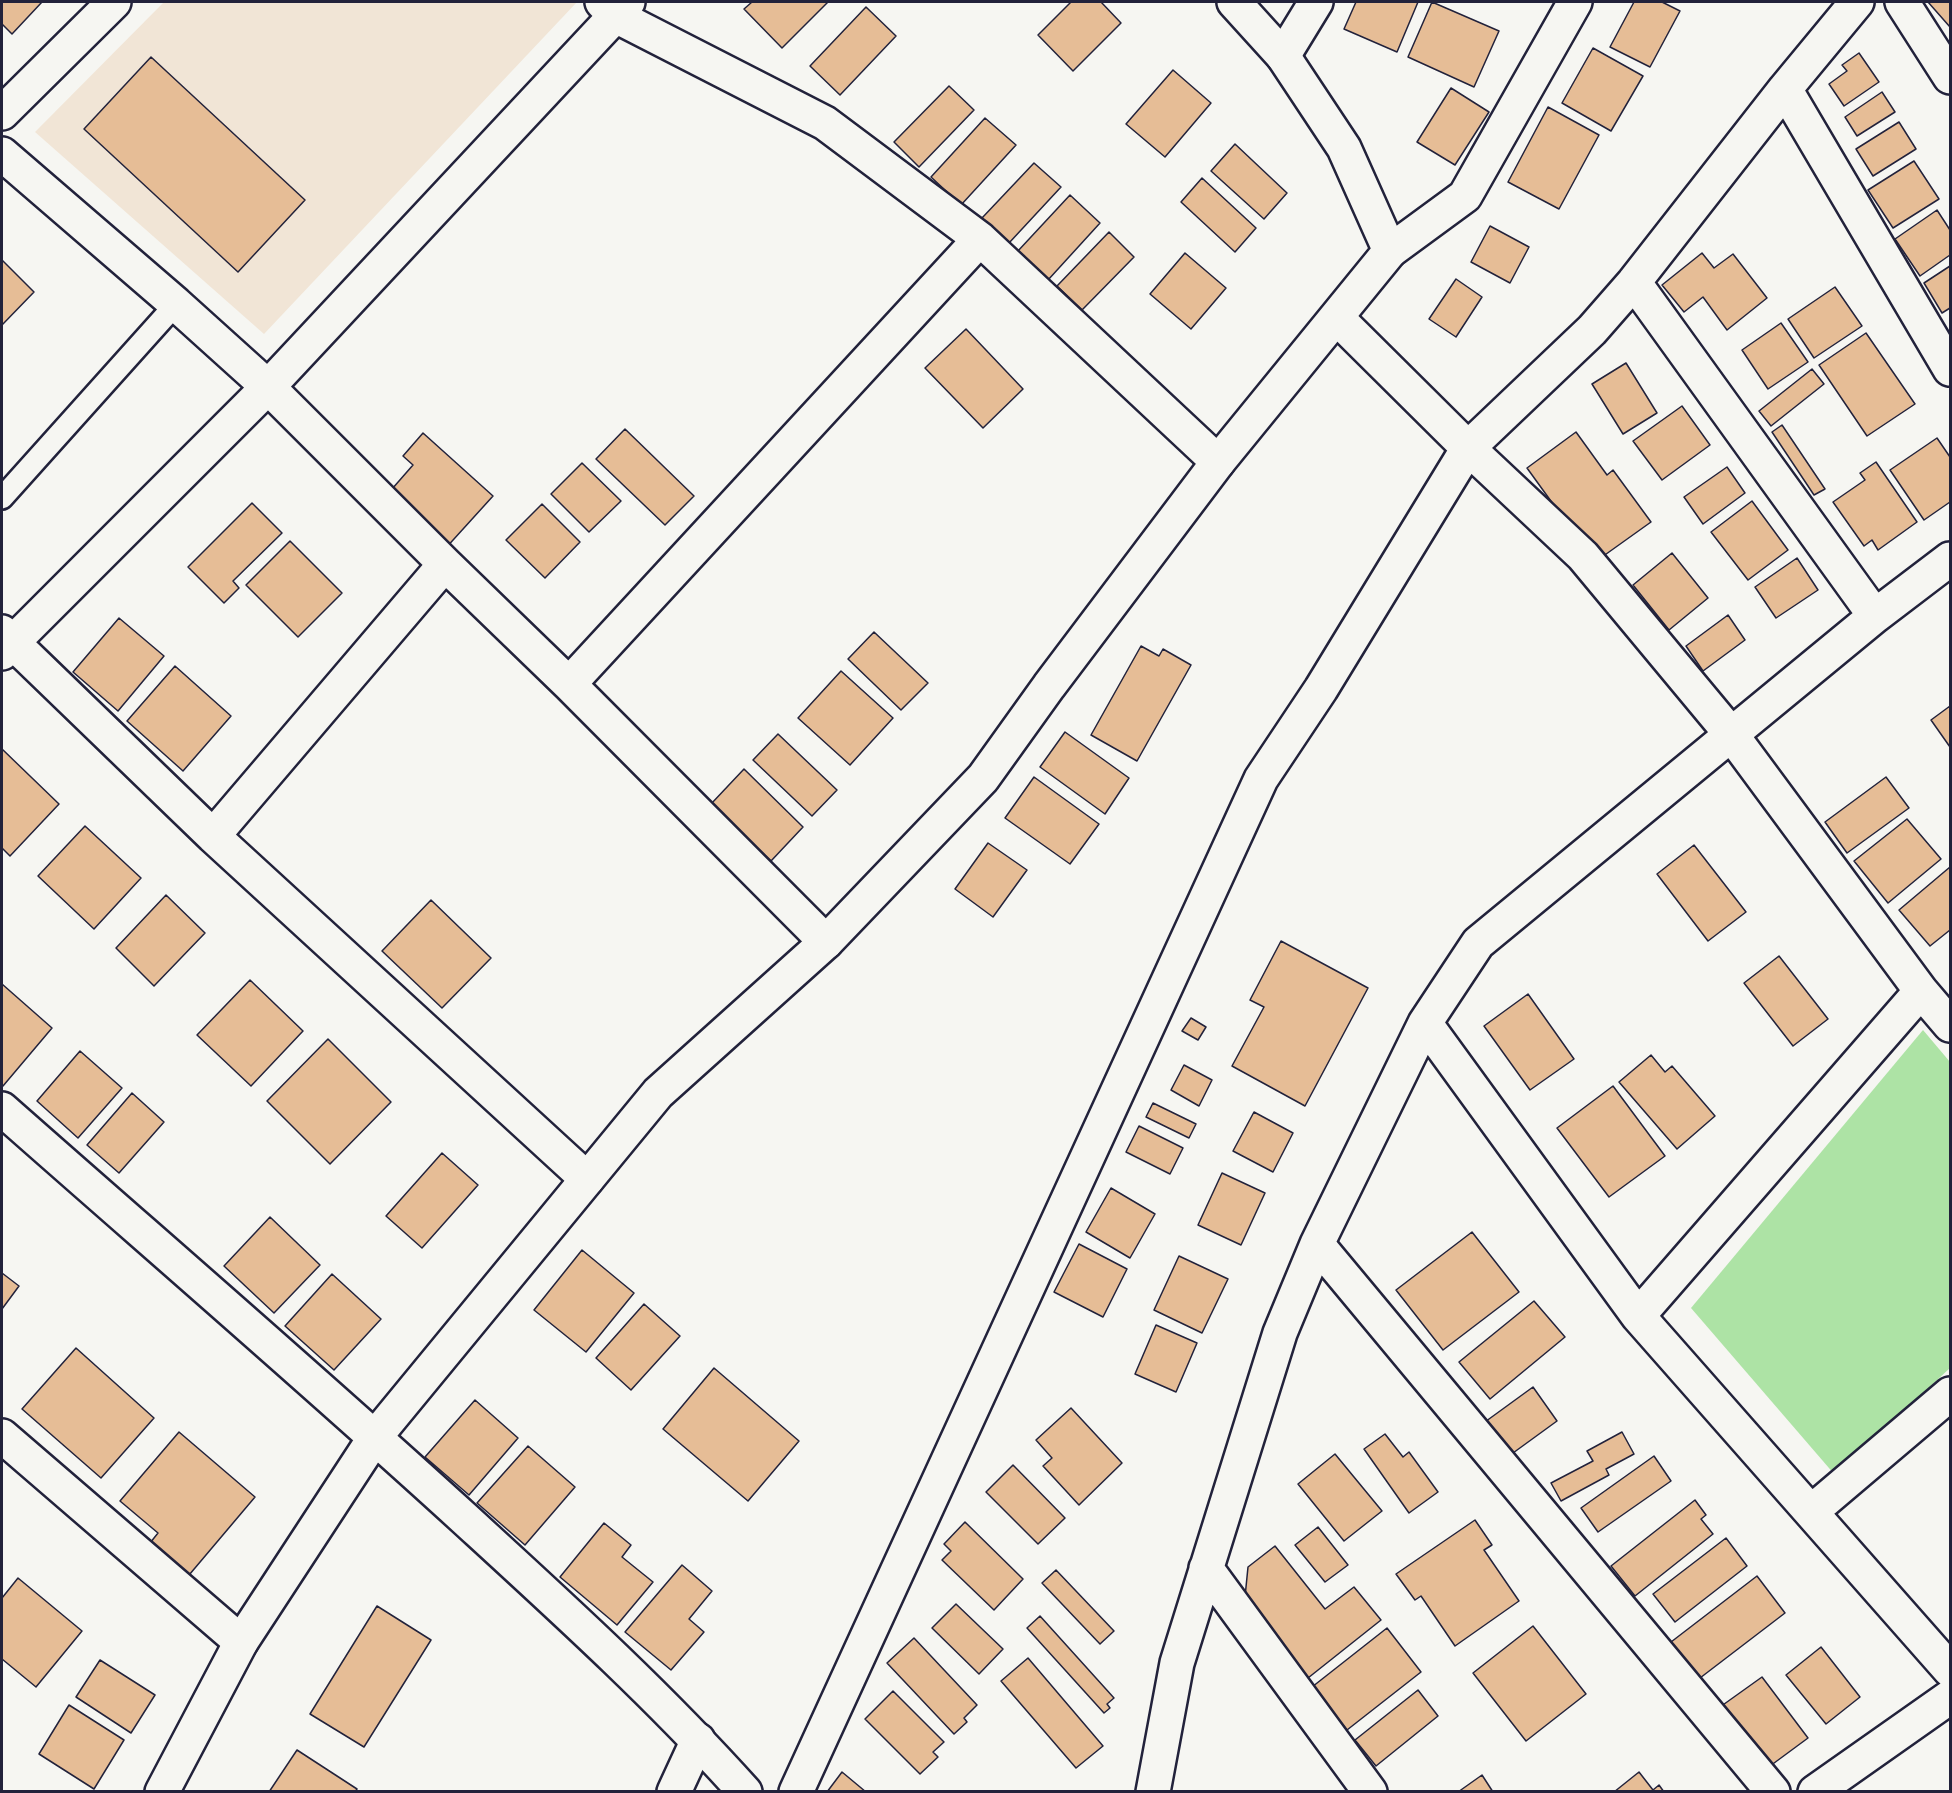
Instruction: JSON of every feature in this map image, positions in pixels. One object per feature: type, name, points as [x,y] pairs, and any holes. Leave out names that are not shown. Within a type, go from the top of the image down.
[{"type":"street","points":[[2,113],[114,2]]},
{"type":"street","points":[[1234,2],[1283,56],[1344,148],[1390,251]]},
{"type":"street","points":[[1283,56],[1316,2]]},
{"type":"street","points":[[162,1791],[241,1642],[375,1437],[658,1093],[826,942],[983,778],[1049,686],[1218,462],[1338,318],[1390,251],[1465,196],[1575,2]]},
{"type":"street","points":[[796,1791],[1261,779],[1321,689],[1468,448],[1592,330],[1634,282],[1785,88],[1857,2]]},
{"type":"street","points":[[1902,2],[1950,77]]},
{"type":"street","points":[[587,1179],[5,642],[268,387],[615,6],[825,123],[980,239],[1218,462]]},
{"type":"street","points":[[1785,88],[1950,369]]},
{"type":"street","points":[[2,154],[176,304],[268,387],[826,942]]},
{"type":"street","points":[[569,684],[980,239]]},
{"type":"street","points":[[1634,282],[1875,616]]},
{"type":"street","points":[[1338,318],[1468,448],[1583,556],[1731,734],[1921,991],[1950,1025]]},
{"type":"street","points":[[1153,1791],[1177,1663],[1280,1333],[1317,1244],[1425,1023],[1478,943],[1875,616],[1950,558]]},
{"type":"street","points":[[213,836],[445,564]]},
{"type":"street","points":[[1638,1316],[1921,991]]},
{"type":"street","points":[[1425,1023],[1638,1316],[1950,1670]]},
{"type":"street","points":[[2,1109],[375,1437],[517,1567],[698,1740],[745,1791]]},
{"type":"street","points":[[1317,1244],[1773,1791]]},
{"type":"street","points":[[1811,1512],[1950,1394]]},
{"type":"street","points":[[2,1436],[241,1642]]},
{"type":"street","points":[[1206,1568],[1370,1791]]},
{"type":"street","points":[[1815,1791],[1950,1697]]},
{"type":"street","points":[[674,1791],[698,1740]]},
{"type":"lane","points":[[2,498],[176,304]]},
{"type":"shaded area","points":[[164,2],[577,2],[264,334],[35,132]]},
{"type":"green space","points":[[1923,1030],[1950,1062],[1950,1368],[1835,1475],[1691,1308]]},
{"type":"building","points":[[2,2],[42,2],[12,34],[2,24]]},
{"type":"building","points":[[752,2],[828,2],[782,48],[744,9]]},
{"type":"building","points":[[1071,2],[1101,2],[1121,23],[1073,71],[1038,35]]},
{"type":"building","points":[[1356,2],[1418,2],[1397,52],[1344,29]]},
{"type":"building","points":[[1432,2],[1499,31],[1474,87],[1408,57]]},
{"type":"building","points":[[1634,2],[1662,2],[1680,11],[1650,67],[1610,47]]},
{"type":"building","points":[[1928,2],[1950,2],[1950,27]]},
{"type":"building","points":[[866,7],[896,36],[840,95],[810,66]]},
{"type":"building","points":[[1593,48],[1643,76],[1611,131],[1562,103]]},
{"type":"building","points":[[1859,53],[1879,82],[1844,106],[1829,84],[1847,71],[1842,65]]},
{"type":"building","points":[[151,57],[305,200],[238,272],[84,129]]},
{"type":"building","points":[[1173,70],[1211,103],[1165,157],[1126,124]]},
{"type":"building","points":[[949,86],[974,110],[919,167],[894,142]]},
{"type":"building","points":[[1451,88],[1489,112],[1455,165],[1417,142]]},
{"type":"building","points":[[1882,92],[1895,112],[1857,136],[1845,117]]},
{"type":"building","points":[[1548,107],[1599,135],[1559,209],[1508,182]]},
{"type":"building","points":[[985,118],[1016,145],[961,205],[931,177]]},
{"type":"building","points":[[1899,122],[1916,149],[1873,176],[1856,149]]},
{"type":"building","points":[[1235,144],[1287,193],[1264,219],[1211,171]]},
{"type":"building","points":[[1914,161],[1939,199],[1893,228],[1868,190]]},
{"type":"building","points":[[1034,163],[1061,187],[1009,243],[982,218]]},
{"type":"building","points":[[1202,178],[1256,228],[1235,252],[1181,202]]},
{"type":"building","points":[[1070,195],[1100,223],[1048,280],[1017,252]]},
{"type":"building","points":[[1937,210],[1950,230],[1950,255],[1920,276],[1895,239]]},
{"type":"building","points":[[1490,226],[1529,247],[1510,283],[1471,262]]},
{"type":"building","points":[[1109,232],[1134,257],[1082,310],[1057,286]]},
{"type":"building","points":[[1185,253],[1226,288],[1191,329],[1150,294]]},
{"type":"building","points":[[1702,253],[1714,268],[1733,254],[1767,298],[1727,330],[1703,297],[1684,312],[1662,285]]},
{"type":"building","points":[[2,260],[34,292],[2,325]]},
{"type":"building","points":[[1950,266],[1950,308],[1942,313],[1924,283]]},
{"type":"building","points":[[1456,279],[1482,297],[1456,337],[1429,319]]},
{"type":"building","points":[[1835,287],[1862,326],[1814,358],[1788,319]]},
{"type":"building","points":[[1781,323],[1808,362],[1768,389],[1742,350]]},
{"type":"building","points":[[966,329],[1023,389],[983,428],[925,368]]},
{"type":"building","points":[[1866,333],[1915,404],[1867,436],[1819,365]]},
{"type":"building","points":[[1626,363],[1657,413],[1623,434],[1592,384]]},
{"type":"building","points":[[1812,369],[1824,384],[1771,426],[1759,411]]},
{"type":"building","points":[[1682,406],[1710,445],[1662,480],[1633,441]]},
{"type":"building","points":[[1782,425],[1825,489],[1814,495],[1772,432]]},
{"type":"building","points":[[625,429],[694,496],[665,525],[596,459]]},
{"type":"building","points":[[1576,432],[1607,475],[1613,470],[1651,522],[1595,562],[1527,468]]},
{"type":"building","points":[[423,433],[493,496],[444,550],[385,497],[413,465],[403,456]]},
{"type":"building","points":[[1937,438],[1950,457],[1950,502],[1924,520],[1890,470]]},
{"type":"building","points":[[1876,462],[1917,522],[1878,550],[1872,540],[1864,546],[1833,502],[1865,480],[1860,473]]},
{"type":"building","points":[[582,463],[621,501],[589,532],[551,494]]},
{"type":"building","points":[[1727,467],[1745,493],[1703,524],[1684,497]]},
{"type":"building","points":[[1752,501],[1788,550],[1748,580],[1711,532]]},
{"type":"building","points":[[252,503],[282,533],[233,581],[239,588],[224,603],[188,567]]},
{"type":"building","points":[[542,504],[580,542],[545,578],[506,540]]},
{"type":"building","points":[[290,541],[342,593],[298,637],[246,585]]},
{"type":"building","points":[[1672,553],[1708,598],[1669,630],[1633,585]]},
{"type":"building","points":[[1797,558],[1818,590],[1776,618],[1755,587]]},
{"type":"building","points":[[1728,615],[1745,640],[1703,671],[1686,646]]},
{"type":"building","points":[[119,618],[164,656],[118,711],[73,672]]},
{"type":"building","points":[[874,632],[928,683],[901,710],[848,659]]},
{"type":"building","points":[[1141,646],[1159,656],[1163,649],[1191,665],[1137,761],[1091,735]]},
{"type":"building","points":[[175,666],[231,716],[183,771],[127,721]]},
{"type":"building","points":[[841,671],[893,718],[850,765],[798,718]]},
{"type":"building","points":[[1950,706],[1950,747],[1931,720]]},
{"type":"building","points":[[1065,732],[1129,778],[1105,814],[1040,767]]},
{"type":"building","points":[[778,734],[837,790],[812,816],[753,760]]},
{"type":"building","points":[[2,749],[59,804],[10,856],[2,848]]},
{"type":"building","points":[[744,769],[803,827],[771,861],[711,804]]},
{"type":"building","points":[[1034,777],[1099,824],[1070,864],[1005,818]]},
{"type":"building","points":[[1886,777],[1909,808],[1847,853],[1825,822]]},
{"type":"building","points":[[1907,819],[1941,859],[1888,903],[1854,861]]},
{"type":"building","points":[[85,826],[141,878],[94,929],[38,876]]},
{"type":"building","points":[[988,843],[1027,870],[993,917],[955,889]]},
{"type":"building","points":[[1694,845],[1746,912],[1708,941],[1657,874]]},
{"type":"building","points":[[1950,867],[1950,930],[1930,946],[1899,910]]},
{"type":"building","points":[[166,895],[205,933],[154,986],[116,948]]},
{"type":"building","points":[[431,900],[491,958],[442,1008],[382,951]]},
{"type":"building","points":[[1281,941],[1368,988],[1305,1106],[1232,1066],[1264,1007],[1250,1000]]},
{"type":"building","points":[[1779,956],[1828,1019],[1793,1046],[1744,983]]},
{"type":"building","points":[[250,980],[303,1031],[251,1086],[197,1035]]},
{"type":"building","points":[[2,984],[52,1028],[3,1086],[2,1085]]},
{"type":"building","points":[[1528,994],[1574,1059],[1530,1090],[1484,1026]]},
{"type":"building","points":[[1191,1018],[1206,1027],[1198,1040],[1182,1031]]},
{"type":"building","points":[[328,1039],[391,1102],[330,1164],[267,1101]]},
{"type":"building","points":[[80,1051],[122,1088],[78,1138],[37,1101]]},
{"type":"building","points":[[1651,1055],[1665,1072],[1672,1066],[1715,1116],[1677,1149],[1619,1082]]},
{"type":"building","points":[[1184,1065],[1212,1080],[1199,1106],[1171,1090]]},
{"type":"building","points":[[1613,1086],[1665,1156],[1609,1197],[1557,1128]]},
{"type":"building","points":[[132,1093],[164,1122],[119,1173],[87,1145]]},
{"type":"building","points":[[1153,1103],[1196,1124],[1189,1138],[1146,1117]]},
{"type":"building","points":[[1254,1112],[1293,1133],[1273,1172],[1233,1151]]},
{"type":"building","points":[[1139,1126],[1183,1148],[1170,1174],[1126,1152]]},
{"type":"building","points":[[442,1153],[478,1185],[422,1248],[386,1216]]},
{"type":"building","points":[[1222,1173],[1265,1193],[1241,1245],[1198,1225]]},
{"type":"building","points":[[1111,1188],[1155,1214],[1130,1258],[1086,1232]]},
{"type":"building","points":[[270,1217],[320,1265],[274,1313],[224,1266]]},
{"type":"building","points":[[1472,1232],[1519,1292],[1443,1350],[1396,1290]]},
{"type":"building","points":[[1079,1244],[1127,1269],[1103,1317],[1054,1292]]},
{"type":"building","points":[[582,1250],[634,1293],[586,1352],[534,1310]]},
{"type":"building","points":[[1179,1256],[1228,1279],[1202,1333],[1154,1310]]},
{"type":"building","points":[[2,1273],[19,1286],[2,1309]]},
{"type":"building","points":[[332,1274],[381,1319],[334,1370],[285,1326]]},
{"type":"building","points":[[1534,1301],[1565,1337],[1490,1399],[1459,1362]]},
{"type":"building","points":[[644,1304],[680,1336],[631,1390],[596,1358]]},
{"type":"building","points":[[1156,1325],[1197,1343],[1176,1392],[1135,1374]]},
{"type":"building","points":[[76,1348],[154,1418],[101,1478],[22,1409]]},
{"type":"building","points":[[714,1368],[799,1441],[748,1501],[663,1429]]},
{"type":"building","points":[[1533,1387],[1557,1421],[1502,1461],[1478,1427]]},
{"type":"building","points":[[475,1400],[518,1438],[469,1495],[425,1457]]},
{"type":"building","points":[[1071,1408],[1122,1463],[1079,1505],[1043,1466],[1052,1458],[1036,1440]]},
{"type":"building","points":[[179,1432],[255,1497],[184,1581],[146,1548],[158,1533],[120,1501]]},
{"type":"building","points":[[1622,1432],[1634,1454],[1606,1469],[1609,1475],[1561,1501],[1551,1483],[1593,1461],[1587,1451]]},
{"type":"building","points":[[1385,1434],[1403,1457],[1409,1452],[1438,1492],[1409,1513],[1364,1449]]},
{"type":"building","points":[[528,1446],[575,1487],[525,1545],[477,1503]]},
{"type":"building","points":[[1335,1454],[1382,1511],[1344,1541],[1298,1484]]},
{"type":"building","points":[[1654,1456],[1671,1481],[1598,1532],[1581,1508]]},
{"type":"building","points":[[1013,1465],[1065,1518],[1038,1544],[986,1492]]},
{"type":"building","points":[[1695,1500],[1706,1515],[1701,1519],[1713,1534],[1635,1596],[1611,1566]]},
{"type":"building","points":[[1475,1520],[1492,1545],[1484,1550],[1519,1601],[1455,1646],[1421,1596],[1415,1600],[1396,1574]]},
{"type":"building","points":[[965,1522],[1023,1579],[994,1610],[942,1560],[951,1551],[944,1544]]},
{"type":"building","points":[[604,1523],[631,1545],[622,1557],[653,1582],[617,1625],[560,1577]]},
{"type":"building","points":[[1318,1527],[1348,1565],[1325,1582],[1295,1545]]},
{"type":"building","points":[[1726,1538],[1747,1566],[1675,1622],[1653,1594]]},
{"type":"building","points":[[1275,1546],[1325,1609],[1354,1587],[1381,1620],[1308,1678],[1245,1597],[1248,1567]]},
{"type":"building","points":[[682,1565],[712,1591],[689,1619],[704,1632],[671,1670],[625,1632]]},
{"type":"building","points":[[1056,1570],[1114,1631],[1100,1644],[1042,1583]]},
{"type":"building","points":[[1757,1576],[1785,1613],[1700,1678],[1671,1642]]},
{"type":"building","points":[[18,1578],[82,1631],[36,1687],[2,1659],[2,1598]]},
{"type":"building","points":[[956,1604],[1003,1649],[979,1674],[932,1628]]},
{"type":"building","points":[[377,1606],[431,1640],[364,1747],[310,1714]]},
{"type":"building","points":[[1040,1616],[1114,1698],[1107,1704],[1110,1708],[1104,1713],[1027,1628]]},
{"type":"building","points":[[1533,1626],[1586,1694],[1526,1741],[1473,1673]]},
{"type":"building","points":[[1387,1628],[1421,1672],[1347,1730],[1312,1687]]},
{"type":"building","points":[[914,1638],[977,1705],[964,1718],[967,1722],[954,1734],[887,1663]]},
{"type":"building","points":[[1821,1647],[1860,1697],[1826,1724],[1786,1675]]},
{"type":"building","points":[[1028,1658],[1103,1746],[1076,1768],[1001,1681]]},
{"type":"building","points":[[100,1660],[155,1695],[131,1733],[76,1697]]},
{"type":"building","points":[[1762,1677],[1808,1738],[1766,1769],[1720,1707]]},
{"type":"building","points":[[1418,1690],[1438,1716],[1376,1766],[1355,1740]]},
{"type":"building","points":[[893,1691],[944,1742],[933,1752],[938,1757],[920,1774],[865,1719]]},
{"type":"building","points":[[69,1705],[124,1740],[94,1789],[39,1754]]},
{"type":"building","points":[[297,1750],[357,1789],[355,1792],[269,1792]]},
{"type":"building","points":[[842,1772],[866,1792],[827,1792]]},
{"type":"building","points":[[1639,1772],[1653,1790],[1659,1785],[1664,1792],[1614,1792]]},
{"type":"building","points":[[1482,1775],[1493,1792],[1458,1792]]}]
